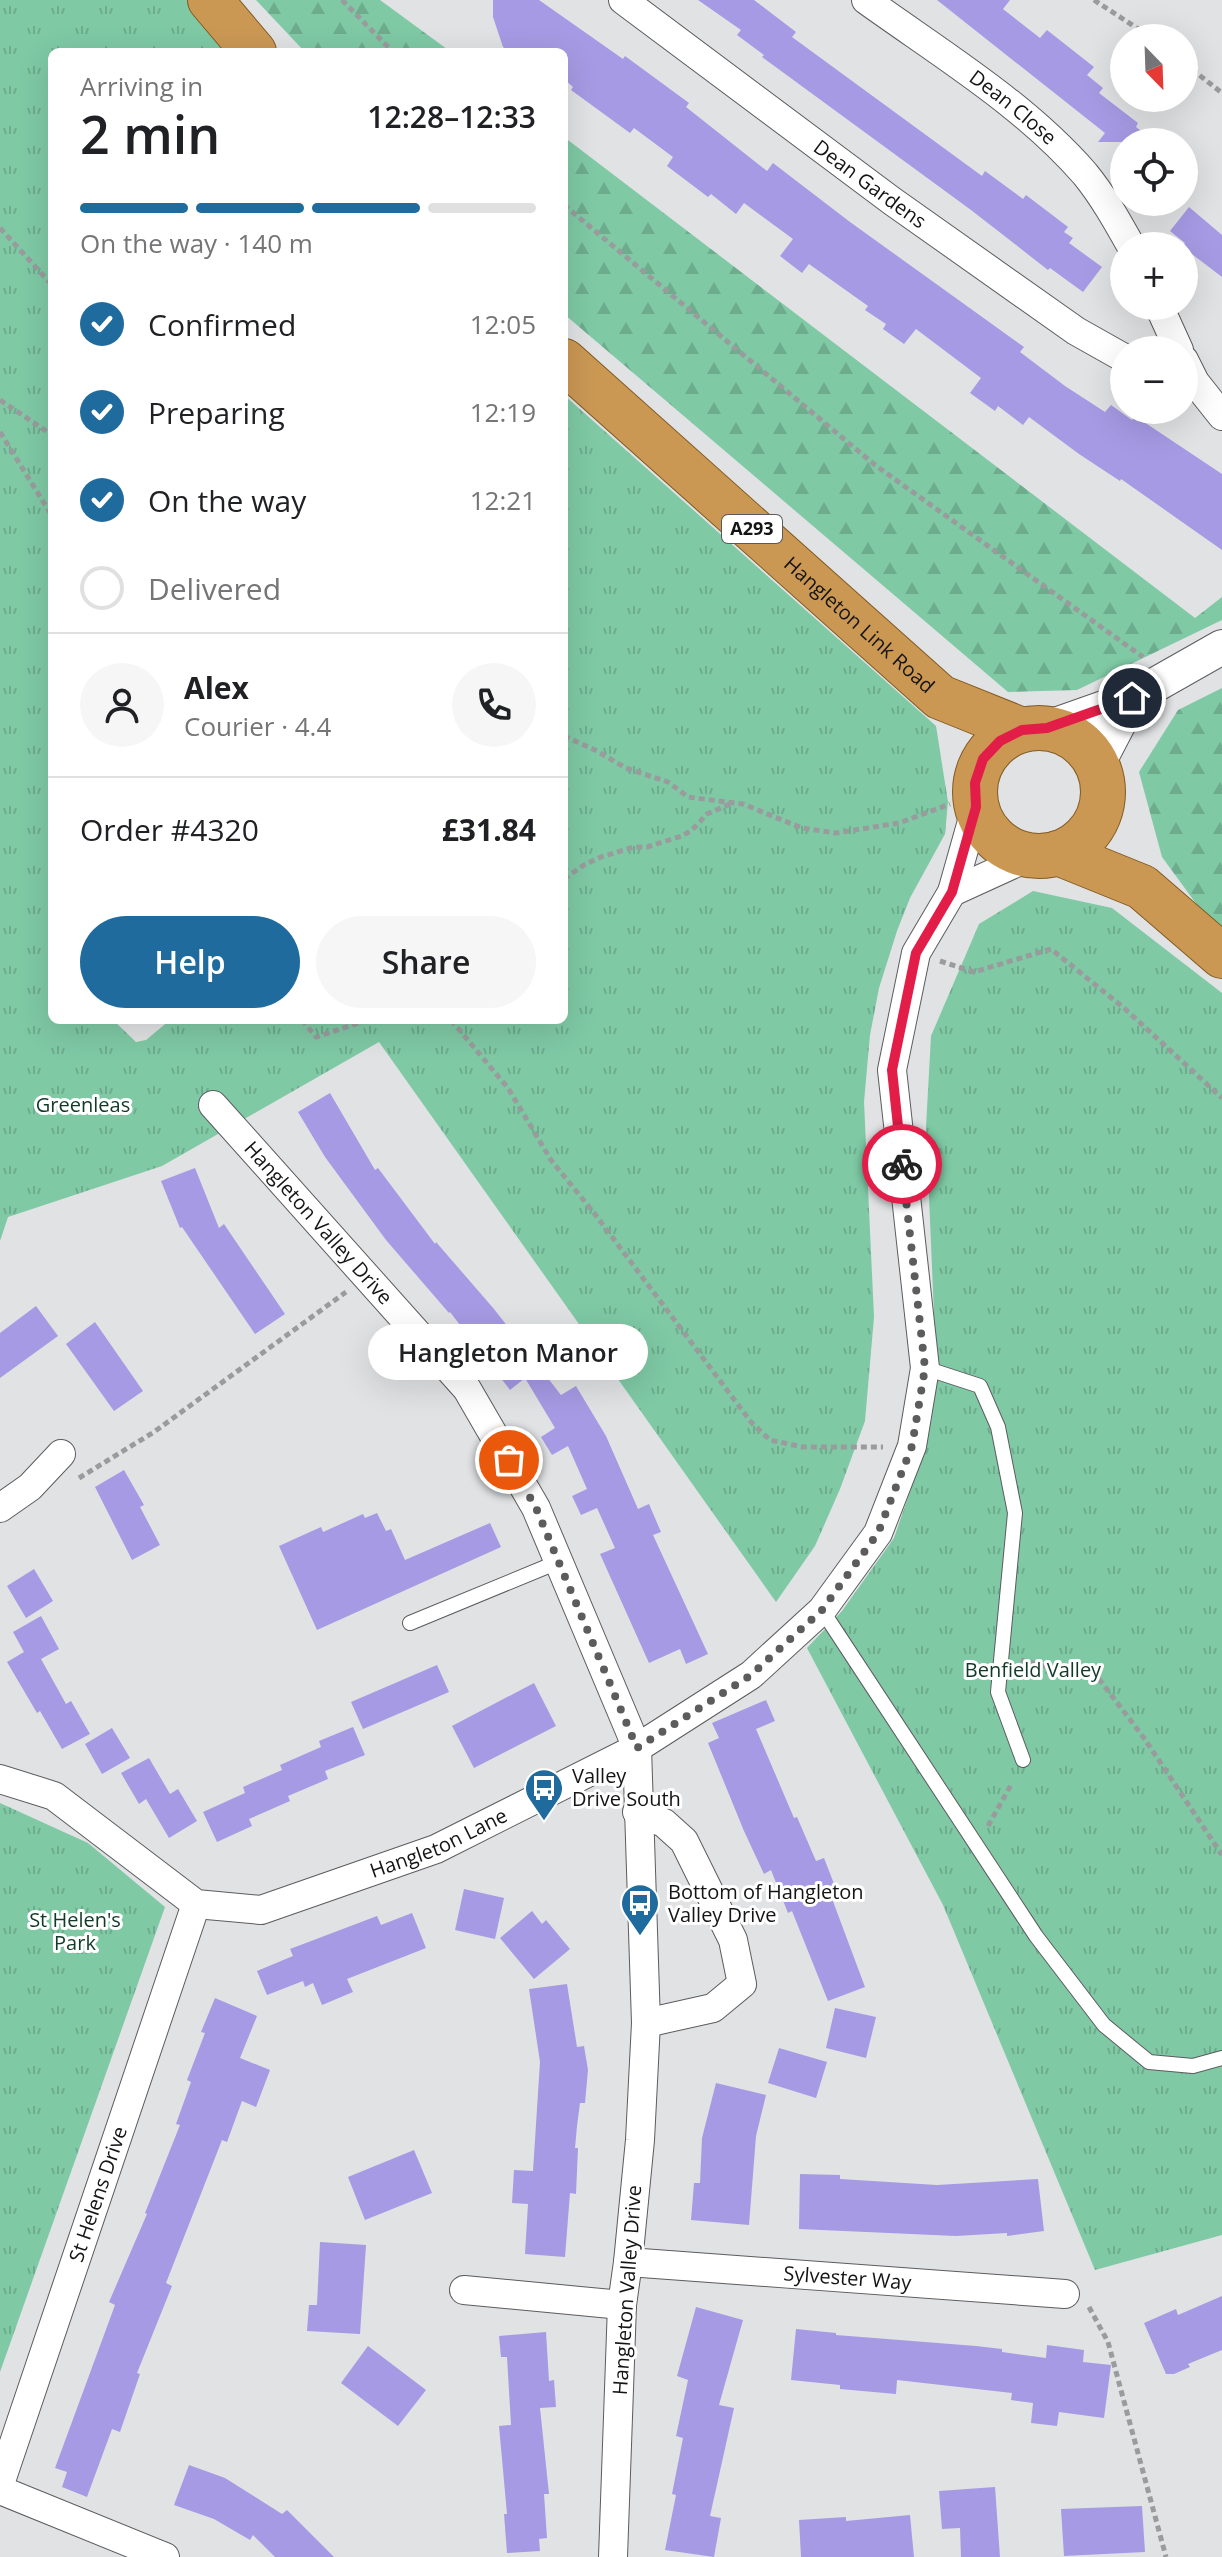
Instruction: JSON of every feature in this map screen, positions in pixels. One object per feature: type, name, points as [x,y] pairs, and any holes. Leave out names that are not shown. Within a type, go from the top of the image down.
[{"type":"highway","points":[[210,0],[251,48]]},
{"type":"highway","name":"Hangleton Link Road","points":[[568,365],[940,697],[1034,729]]},
{"type":"highway","name":"Hangleton Link Road","points":[[940,697],[967,798]]},
{"type":"highway","points":[[1045,854],[1076,844],[1091,830],[1100,812],[1103,788],[1097,765],[1085,747],[1067,734],[1034,729],[1000,741],[983,759],[967,798],[987,830],[1005,847],[1045,854],[1142,887]]},
{"type":"highway","points":[[1100,812],[1142,887],[1222,956]]},
{"type":"street","name":"Dean Gardens","points":[[623,0],[892,201],[1076,331],[1110,350]]},
{"type":"street","name":"Dean Close","points":[[866,0],[1001,97],[1040,130],[1085,174],[1123,232]]},
{"type":"street","points":[[1198,386],[1222,416]]},
{"type":"street","points":[[1034,729],[1132,698],[1222,647]]},
{"type":"street","points":[[1097,765],[1132,698]]},
{"type":"street","name":"Hangleton Lane","points":[[196,1904],[261,1910],[436,1849],[637,1748],[751,1675],[822,1610],[878,1533],[912,1446],[925,1368],[892,1070],[916,953],[952,892],[967,798]]},
{"type":"street","points":[[952,892],[1045,854]]},
{"type":"street","name":"Hangleton Valley Drive","points":[[213,1105],[467,1389],[536,1508],[637,1748],[646,2023],[640,2140],[622,2305],[613,2557]]},
{"type":"street","points":[[0,1508],[30,1487],[61,1454]]},
{"type":"street","points":[[0,1779],[54,1796],[196,1904]]},
{"type":"street","points":[[637,1812],[664,1823],[684,1841],[733,1940],[742,1984],[713,2008],[646,2023]]},
{"type":"street","name":"St Helens Drive","points":[[0,2487],[196,1904]]},
{"type":"street","name":"Sylvester Way","points":[[628,2262],[1065,2294]]},
{"type":"street","points":[[464,2290],[622,2305]]},
{"type":"street","points":[[0,2487],[165,2557]]},
{"type":"lane","points":[[925,1368],[980,1386],[998,1427],[1015,1513],[998,1692],[1023,1760]]},
{"type":"lane","points":[[410,1623],[558,1562]]},
{"type":"lane","points":[[822,1610],[1036,1936],[1104,2025],[1149,2062],[1193,2066],[1222,2058]]},
{"type":"path","points":[[342,0],[389,48]]},
{"type":"path","points":[[1094,0],[1131,24]]},
{"type":"path","points":[[1198,74],[1222,93]]},
{"type":"path","points":[[568,208],[875,465],[1169,676]]},
{"type":"path","points":[[0,228],[48,281]]},
{"type":"path","points":[[0,400],[48,432]]},
{"type":"path","points":[[0,432],[48,510]]},
{"type":"path","points":[[568,738],[626,768],[668,782],[688,797],[743,804],[802,828],[836,833],[899,823],[967,798]]},
{"type":"path","points":[[568,876],[601,857],[634,847],[657,845],[682,836],[707,814],[733,803]]},
{"type":"path","points":[[916,953],[974,972],[1051,949],[1124,1008],[1222,1098]]},
{"type":"path","points":[[305,1024],[316,1037],[356,1024]]},
{"type":"path","points":[[454,1024],[508,1088],[551,1160],[751,1422],[770,1440],[803,1447],[912,1446]]},
{"type":"path","points":[[30,1487],[57,1492],[154,1432],[367,1277]]},
{"type":"path","points":[[1002,1655],[1099,1679],[1144,1738],[1222,1855]]},
{"type":"path","points":[[978,1846],[1011,1785]]},
{"type":"path","points":[[1065,2294],[1085,2300],[1108,2342],[1166,2557]]},
{"type":"green space","name":"Greenleas","points":[[0,0],[187,0],[230,48],[48,48],[48,1024],[117,1024],[136,1042],[146,1040],[165,1024],[568,1024],[568,399],[936,726],[948,802],[945,834],[910,898],[897,931],[879,988],[870,1035],[864,1102],[874,1317],[865,1421],[815,1546],[776,1602],[379,1042],[162,1166],[8,1217],[0,1241]]},
{"type":"green space","points":[[256,0],[380,0],[446,48],[301,48]]},
{"type":"green space","points":[[568,140],[1195,618],[1222,597],[1222,620],[1077,690],[1008,692],[568,317]]},
{"type":"green space","points":[[1222,688],[1222,939],[1162,857],[1139,772],[1178,710]]},
{"type":"green space","name":"Benfield Valley","points":[[1033,891],[1112,908],[1222,993],[1222,2235],[1095,2270],[943,1905],[807,1648],[842,1611],[894,1538],[932,1418],[934,1314],[926,1127],[931,1036],[979,924]]},
{"type":"green space","name":"St Helen's Park","points":[[0,1803],[88,1843],[165,1907],[0,2372]]},
{"type":"building","points":[[493,0],[539,0],[623,59],[625,56],[689,103],[686,107],[767,171],[773,163],[1024,347],[1020,352],[1065,386],[1105,412],[1110,406],[1110,424],[1147,424],[1222,474],[1222,550],[1029,417],[1023,425],[998,406],[995,411],[970,393],[981,378],[916,329],[904,344],[883,329],[886,324],[865,310],[868,306],[809,264],[802,273],[780,256],[793,239],[744,203],[736,214],[711,194],[708,197],[667,166],[673,157],[634,128],[630,133],[571,90],[573,87],[568,83],[568,48],[503,47],[493,17]]},
{"type":"building","points":[[698,0],[754,0],[796,32],[792,37],[982,176],[985,171],[1023,199],[1026,195],[1068,227],[1064,232],[1073,238],[1069,243],[1102,267],[1083,292],[1050,268],[1048,270],[762,57],[764,55],[737,35],[741,30]]},
{"type":"building","points":[[937,0],[1010,0],[1003,9],[1040,38],[1047,30],[1094,67],[1087,75],[1103,88],[1099,93],[1110,101],[1110,112],[1124,112],[1138,123],[1137,128],[1110,128],[1110,142],[1098,142],[1105,133]]},
{"type":"building","points":[[1198,215],[1222,235],[1222,277],[1198,259],[1198,232],[1170,231],[1182,216]]},
{"type":"building","points":[[330,1093],[375,1170],[378,1168],[435,1244],[494,1309],[561,1395],[576,1386],[606,1436],[638,1509],[649,1504],[661,1532],[653,1535],[708,1654],[686,1664],[680,1649],[649,1663],[600,1554],[615,1548],[597,1508],[581,1515],[572,1496],[587,1489],[568,1446],[552,1455],[541,1437],[555,1428],[525,1378],[510,1390],[450,1312],[386,1240],[325,1157],[298,1112]]},
{"type":"building","points":[[195,1168],[219,1228],[224,1224],[285,1314],[255,1334],[180,1228],[161,1181]]},
{"type":"building","points":[[36,1306],[58,1336],[0,1378],[0,1333]]},
{"type":"building","points":[[95,1322],[143,1391],[114,1411],[66,1344]]},
{"type":"building","points":[[124,1470],[144,1505],[140,1507],[160,1545],[132,1560],[95,1487]]},
{"type":"building","points":[[377,1513],[386,1531],[391,1529],[405,1560],[490,1523],[501,1547],[317,1630],[279,1546],[321,1527],[323,1532],[363,1514],[365,1518]]},
{"type":"building","points":[[34,1569],[53,1601],[26,1618],[7,1586]]},
{"type":"building","points":[[41,1616],[59,1649],[41,1659],[66,1704],[71,1701],[90,1734],[62,1749],[7,1662],[24,1652],[13,1632]]},
{"type":"building","points":[[437,1665],[449,1692],[363,1729],[351,1702]]},
{"type":"building","points":[[534,1683],[556,1726],[474,1768],[452,1726]]},
{"type":"building","points":[[766,1700],[775,1721],[756,1729],[816,1861],[824,1858],[838,1894],[831,1896],[865,1987],[828,2001],[792,1911],[788,1913],[771,1870],[764,1874],[708,1743],[719,1738],[712,1723]]},
{"type":"building","points":[[353,1727],[365,1755],[325,1771],[328,1779],[288,1796],[290,1801],[249,1819],[252,1826],[217,1842],[203,1812],[245,1793],[243,1787],[282,1770],[280,1765],[321,1747],[319,1741]]},
{"type":"building","points":[[112,1728],[130,1758],[102,1774],[85,1744]]},
{"type":"building","points":[[149,1758],[170,1794],[178,1789],[197,1821],[169,1838],[146,1799],[139,1804],[121,1773]]},
{"type":"building","points":[[464,1889],[504,1898],[495,1939],[455,1930]]},
{"type":"building","points":[[532,1911],[542,1924],[546,1920],[570,1949],[534,1979],[500,1938]]},
{"type":"building","points":[[412,1913],[426,1948],[347,1979],[353,1992],[322,2005],[313,1983],[305,1987],[303,1981],[267,1995],[257,1971],[293,1956],[290,1949],[377,1916],[381,1925]]},
{"type":"building","points":[[567,1984],[577,2047],[584,2046],[588,2070],[585,2103],[580,2103],[577,2126],[576,2194],[570,2193],[565,2257],[525,2254],[528,2204],[512,2203],[514,2170],[533,2171],[540,2062],[529,1989]]},
{"type":"building","points":[[215,1998],[257,2016],[240,2058],[270,2070],[256,2107],[242,2101],[227,2142],[222,2140],[166,2283],[172,2286],[137,2373],[140,2374],[120,2432],[112,2429],[87,2497],[62,2487],[67,2472],[55,2468],[115,2305],[109,2302],[147,2214],[180,2125],[176,2124],[191,2082],[187,2080]]},
{"type":"building","points":[[835,2008],[876,2017],[866,2058],[826,2048]]},
{"type":"building","points":[[779,2048],[827,2062],[816,2098],[768,2083]]},
{"type":"building","points":[[716,2083],[766,2095],[756,2136],[749,2225],[691,2220],[694,2183],[700,2183],[702,2138]]},
{"type":"building","points":[[414,2150],[432,2193],[365,2220],[348,2177]]},
{"type":"building","points":[[800,2174],[937,2185],[1038,2179],[1044,2231],[1007,2236],[1007,2233],[956,2236],[799,2229]]},
{"type":"building","points":[[320,2242],[366,2245],[360,2334],[307,2331],[309,2305],[317,2305]]},
{"type":"building","points":[[1222,2296],[1222,2350],[1188,2364],[1190,2367],[1174,2374],[1166,2374],[1144,2323],[1176,2309],[1178,2315]]},
{"type":"building","points":[[696,2307],[743,2320],[719,2405],[734,2408],[710,2516],[721,2518],[714,2557],[665,2550],[683,2438],[676,2436],[688,2380],[677,2376]]},
{"type":"building","points":[[796,2329],[1002,2349],[1002,2352],[1046,2358],[1047,2345],[1084,2350],[1083,2362],[1111,2365],[1104,2418],[1059,2412],[1057,2426],[1031,2423],[1033,2403],[1011,2400],[1012,2393],[897,2380],[896,2394],[840,2389],[840,2385],[791,2380]]},
{"type":"building","points":[[546,2332],[549,2381],[554,2380],[556,2407],[540,2408],[549,2494],[544,2494],[547,2538],[539,2539],[540,2551],[507,2553],[504,2514],[507,2514],[499,2426],[511,2425],[507,2357],[501,2357],[499,2336]]},
{"type":"building","points":[[368,2346],[426,2390],[398,2426],[341,2383]]},
{"type":"building","points":[[189,2465],[225,2478],[282,2514],[287,2510],[334,2557],[275,2557],[253,2535],[250,2540],[214,2519],[174,2505]]},
{"type":"building","points":[[995,2487],[1000,2557],[961,2557],[960,2528],[942,2529],[939,2491]]},
{"type":"building","points":[[1142,2506],[1145,2552],[1064,2556],[1061,2509]]},
{"type":"building","points":[[910,2515],[914,2557],[801,2557],[799,2520],[846,2517],[846,2521]]},
{"type":"way so far","points":[[509,1460],[536,1508],[637,1748],[751,1675],[822,1610],[878,1533],[912,1446],[925,1368],[902,1164]]},
{"type":"place","name":"Hangleton Manor","points":[[509,1460]]},
{"type":"place","name":"Valley Drive South","points":[[544,1822]]},
{"type":"place","name":"Bottom of Hangleton Valley Drive","points":[[640,1937]]},
{"type":"route","points":[[902,1164],[892,1070],[916,953],[952,892],[976,807],[975,783],[983,759],[1000,741],[1022,730],[1047,728],[1132,698]]}]
